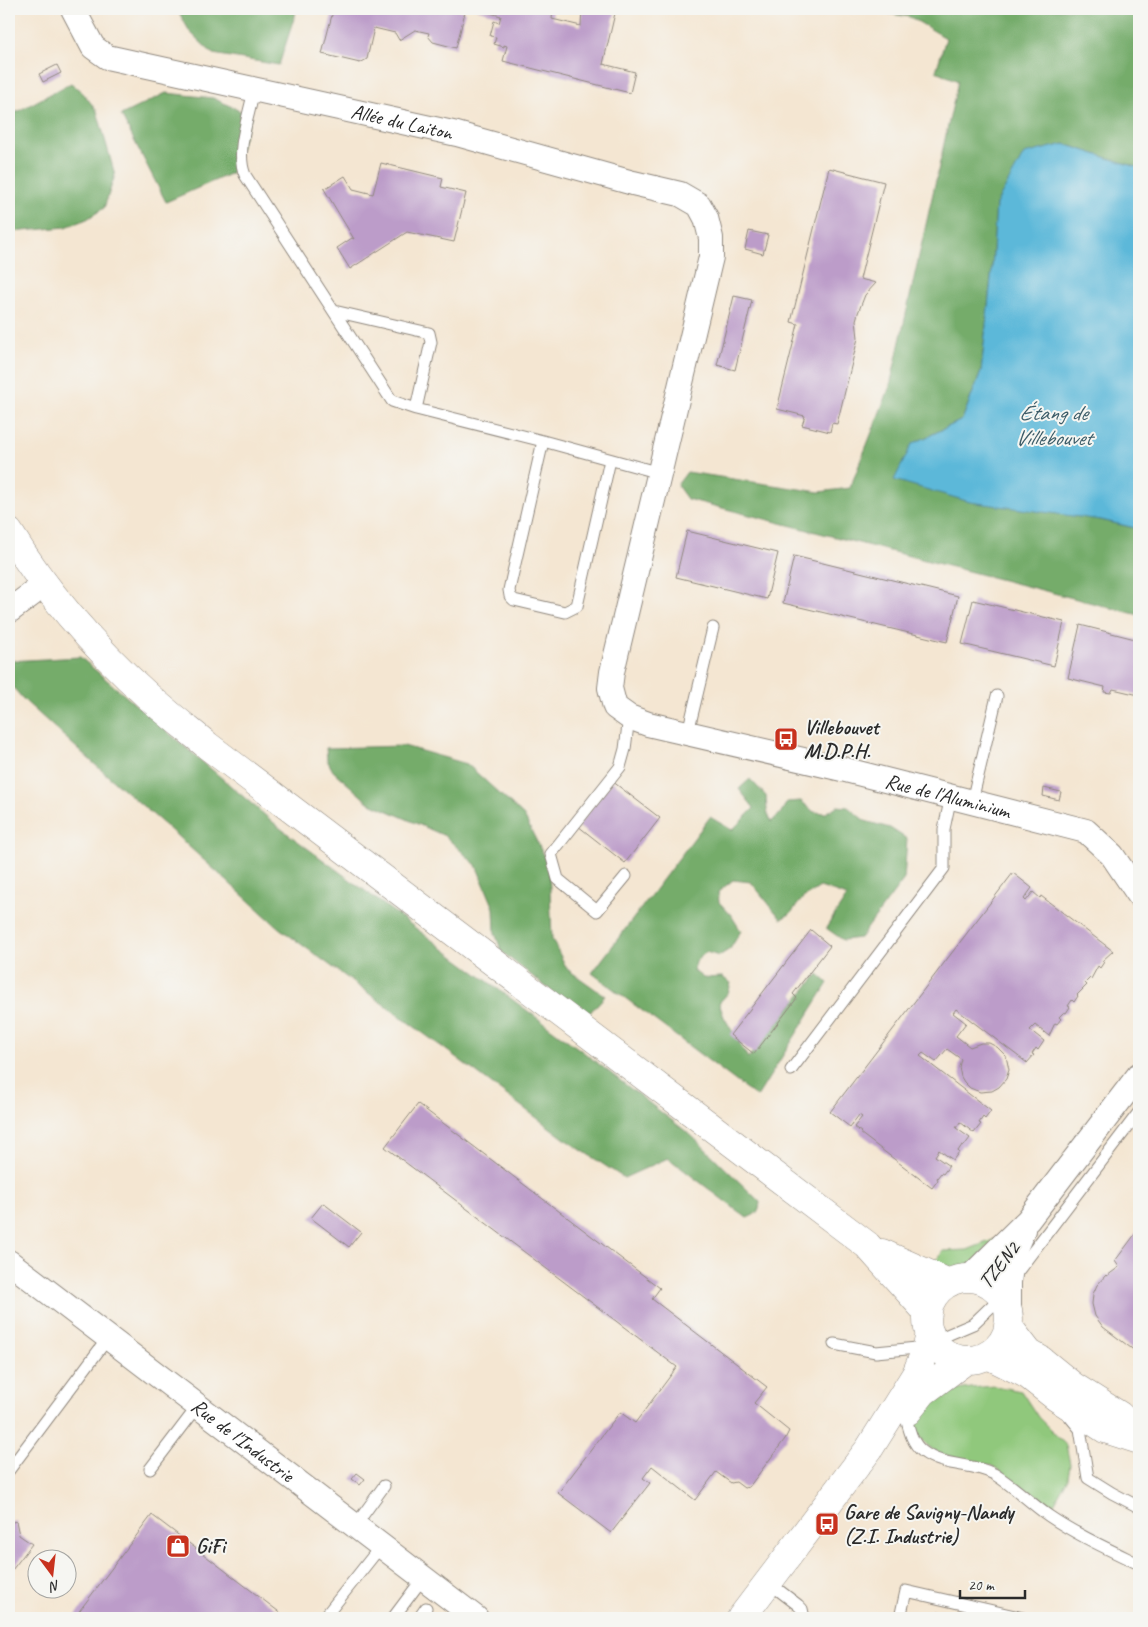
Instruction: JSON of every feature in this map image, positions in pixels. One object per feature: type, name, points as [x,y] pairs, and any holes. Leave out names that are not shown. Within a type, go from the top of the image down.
[{"type":"street","name":"Allée du Laiton","points":[[73,9],[93,47],[107,57],[457,134],[680,194],[699,205],[706,218],[711,238],[711,257],[612,672],[610,688],[622,712]]},
{"type":"street","points":[[9,532],[44,585],[84,633],[150,698],[208,746],[867,1246],[959,1281],[976,1279],[993,1286],[1007,1304],[1028,1353],[1041,1360],[1073,1386],[1119,1415],[1139,1434]]},
{"type":"street","points":[[9,610],[44,585]]},
{"type":"street","name":"Rue de l'Aluminium","points":[[622,712],[648,724],[688,732],[1086,831],[1112,855],[1139,895]]},
{"type":"street","points":[[741,1618],[869,1449],[916,1374],[930,1334],[931,1302],[940,1290],[959,1281],[1028,1220],[1139,1076]]},
{"type":"street","points":[[869,1449],[905,1414],[922,1392],[977,1357],[998,1347],[1006,1335],[1007,1304],[1013,1253],[1028,1220]]},
{"type":"street","points":[[867,1246],[944,1352],[952,1356],[977,1357],[1028,1375],[1056,1397],[1105,1429],[1139,1440]]},
{"type":"street","name":"Rue de l'Industrie","points":[[9,1262],[476,1618]]},
{"type":"lane","points":[[254,90],[241,151],[242,168],[245,175],[392,401],[660,473]]},
{"type":"lane","points":[[334,311],[429,333],[431,342],[416,409]]},
{"type":"lane","points":[[542,440],[509,590],[510,596],[514,600],[565,612],[577,606],[610,460]]},
{"type":"lane","points":[[688,732],[713,628]]},
{"type":"lane","points":[[791,1070],[944,868],[944,829],[962,799],[997,696]]},
{"type":"lane","points":[[622,712],[625,750],[620,767],[551,854],[558,879],[597,911],[626,876]]},
{"type":"lane","name":"TZEN2","points":[[834,1344],[876,1352],[930,1334],[940,1338],[973,1324],[1007,1304],[1047,1234],[1139,1112]]},
{"type":"lane","points":[[9,1470],[108,1338]]},
{"type":"lane","points":[[1056,1397],[1080,1429],[1088,1478],[1112,1494],[1139,1507]]},
{"type":"lane","points":[[150,1469],[198,1406]]},
{"type":"lane","points":[[905,1414],[913,1441],[923,1452],[939,1460],[961,1466],[979,1468],[995,1475],[1048,1516],[1093,1542],[1139,1564]]},
{"type":"lane","points":[[355,1526],[384,1486]]},
{"type":"lane","points":[[324,1618],[381,1546]]},
{"type":"lane","points":[[393,1618],[423,1578]]},
{"type":"lane","points":[[768,1582],[798,1604],[802,1609],[804,1618]]},
{"type":"lane","points":[[900,1618],[906,1591],[1023,1618]]},
{"type":"lane","points":[[419,1618],[426,1608]]},
{"type":"green space","points":[[177,9],[297,9],[279,65],[213,54],[190,32]]},
{"type":"green space","points":[[860,9],[1139,9],[1139,168],[1064,144],[996,204],[992,269],[981,372],[962,420],[912,444],[1101,520],[1139,529],[1139,615],[687,499],[677,485],[687,472],[819,492],[850,488],[890,386],[958,81],[936,71],[946,38],[910,17]]},
{"type":"green space","points":[[71,83],[83,93],[97,111],[115,175],[104,208],[87,219],[66,227],[12,232],[9,230],[9,116]]},
{"type":"green space","points":[[166,93],[213,98],[251,116],[232,173],[166,202],[121,115]]},
{"type":"green space","points":[[80,657],[280,828],[582,1051],[692,1136],[760,1202],[757,1212],[747,1218],[668,1158],[624,1178],[569,1142],[279,928],[100,769],[24,700],[9,683],[9,661]]},
{"type":"green space","points":[[404,746],[467,764],[524,816],[549,866],[552,939],[567,969],[605,996],[585,1018],[502,952],[495,933],[494,908],[476,865],[445,836],[368,802],[333,771],[327,760],[326,748]]},
{"type":"green space","points":[[750,779],[766,796],[767,811],[771,822],[780,814],[787,802],[801,801],[814,812],[826,813],[837,806],[848,807],[865,821],[890,828],[907,839],[904,879],[860,938],[843,940],[826,928],[847,896],[820,887],[803,898],[790,914],[781,919],[751,882],[733,880],[718,892],[719,902],[731,915],[741,931],[730,949],[719,956],[706,952],[697,960],[693,970],[703,978],[722,977],[731,983],[728,993],[719,1003],[724,1017],[748,1058],[818,974],[828,983],[757,1097],[592,973],[710,817],[732,830],[754,808],[739,789]]},
{"type":"green space","points":[[995,1239],[970,1267],[954,1273],[931,1268],[943,1251],[967,1250]]},
{"type":"green space","points":[[995,1386],[1021,1391],[1038,1417],[1066,1445],[1070,1464],[1068,1478],[1052,1507],[993,1466],[940,1454],[929,1447],[917,1434],[914,1421],[937,1398],[944,1394],[969,1388]]},
{"type":"water","name":"Étang de Villebouvet","points":[[1064,144],[1139,168],[1139,529],[1101,520],[970,502],[894,480],[912,444],[962,420],[981,372],[992,269],[996,204],[1024,154]]},
{"type":"building","points":[[328,9],[408,9],[420,12],[421,9],[460,9],[465,12],[456,48],[433,42],[428,36],[429,33],[415,30],[399,40],[395,33],[374,28],[367,59],[360,63],[322,54],[333,11]]},
{"type":"building","points":[[475,9],[553,9],[552,19],[581,26],[582,9],[616,9],[603,64],[635,72],[630,93],[503,61],[507,46],[494,44],[496,37],[490,36],[494,21],[499,23],[501,16]]},
{"type":"building","points":[[57,65],[61,73],[43,82],[39,74]]},
{"type":"building","points":[[381,163],[443,178],[441,187],[466,193],[454,242],[407,232],[350,269],[337,248],[352,238],[354,239],[324,189],[345,176],[353,189],[373,194]]},
{"type":"building","points":[[829,168],[884,182],[860,279],[876,283],[865,295],[858,313],[856,320],[858,338],[837,424],[832,423],[830,432],[802,425],[805,416],[777,409],[798,324],[791,322]]},
{"type":"building","points":[[749,231],[768,235],[763,254],[745,249]]},
{"type":"building","points":[[734,296],[752,300],[735,370],[717,365]]},
{"type":"building","points":[[687,531],[778,553],[767,599],[676,577]]},
{"type":"building","points":[[794,556],[958,596],[947,642],[783,603]]},
{"type":"building","points":[[973,600],[1064,622],[1054,666],[962,644]]},
{"type":"building","points":[[1080,625],[1139,640],[1139,695],[1113,689],[1111,693],[1104,692],[1105,687],[1068,678]]},
{"type":"building","points":[[612,781],[660,818],[625,863],[578,826]]},
{"type":"building","points":[[1044,788],[1061,792],[1059,800],[1043,796]]},
{"type":"building","points":[[1013,873],[1032,888],[1024,899],[1026,901],[1033,892],[1040,898],[1041,896],[1113,951],[1102,961],[1104,962],[1100,968],[1098,966],[1091,979],[1085,983],[1087,985],[1077,995],[1074,1002],[1072,1000],[1066,1013],[1064,1012],[1059,1017],[1061,1019],[1057,1024],[1055,1023],[1049,1036],[1035,1025],[1030,1030],[1044,1041],[1038,1050],[1036,1048],[1032,1054],[1034,1055],[1027,1063],[956,1009],[953,1013],[966,1023],[956,1036],[970,1047],[981,1043],[989,1043],[997,1047],[1006,1056],[1009,1070],[1006,1079],[999,1087],[992,1091],[980,1092],[970,1088],[961,1077],[959,1067],[961,1059],[947,1049],[936,1062],[923,1053],[920,1056],[991,1111],[985,1119],[983,1117],[979,1123],[981,1124],[974,1133],[960,1122],[956,1128],[970,1138],[964,1146],[962,1145],[953,1160],[939,1150],[935,1156],[949,1166],[937,1178],[938,1180],[932,1188],[854,1127],[862,1117],[859,1115],[850,1127],[830,1112]]},
{"type":"building","points":[[811,930],[830,946],[793,994],[797,998],[754,1054],[730,1035]]},
{"type":"building","points":[[418,1104],[660,1288],[652,1299],[767,1387],[754,1403],[789,1431],[749,1487],[744,1488],[736,1482],[731,1483],[716,1472],[695,1500],[652,1466],[643,1478],[650,1483],[611,1533],[558,1493],[620,1412],[635,1423],[677,1367],[385,1147]]},
{"type":"building","points":[[323,1203],[361,1232],[349,1247],[311,1218]]},
{"type":"building","points":[[1139,1229],[1139,1354],[1103,1327],[1095,1316],[1092,1304],[1093,1294],[1097,1285],[1106,1275],[1119,1267],[1115,1261]]},
{"type":"building","points":[[357,1473],[365,1479],[360,1485],[352,1479]]},
{"type":"building","points":[[152,1515],[219,1566],[287,1618],[74,1618]]},
{"type":"building","points":[[16,1521],[19,1535],[32,1544],[9,1574],[9,1523]]},
{"type":"building","points":[[938,1612],[959,1618],[936,1618]]},
{"type":"place","name":"Villebouvet M.D.P.H.","points":[[786,739]]},
{"type":"place","name":"Gare de Savigny-Nandy (Z.I. Industrie)","points":[[827,1524]]},
{"type":"place","name":"GiFi","points":[[178,1546]]}]
